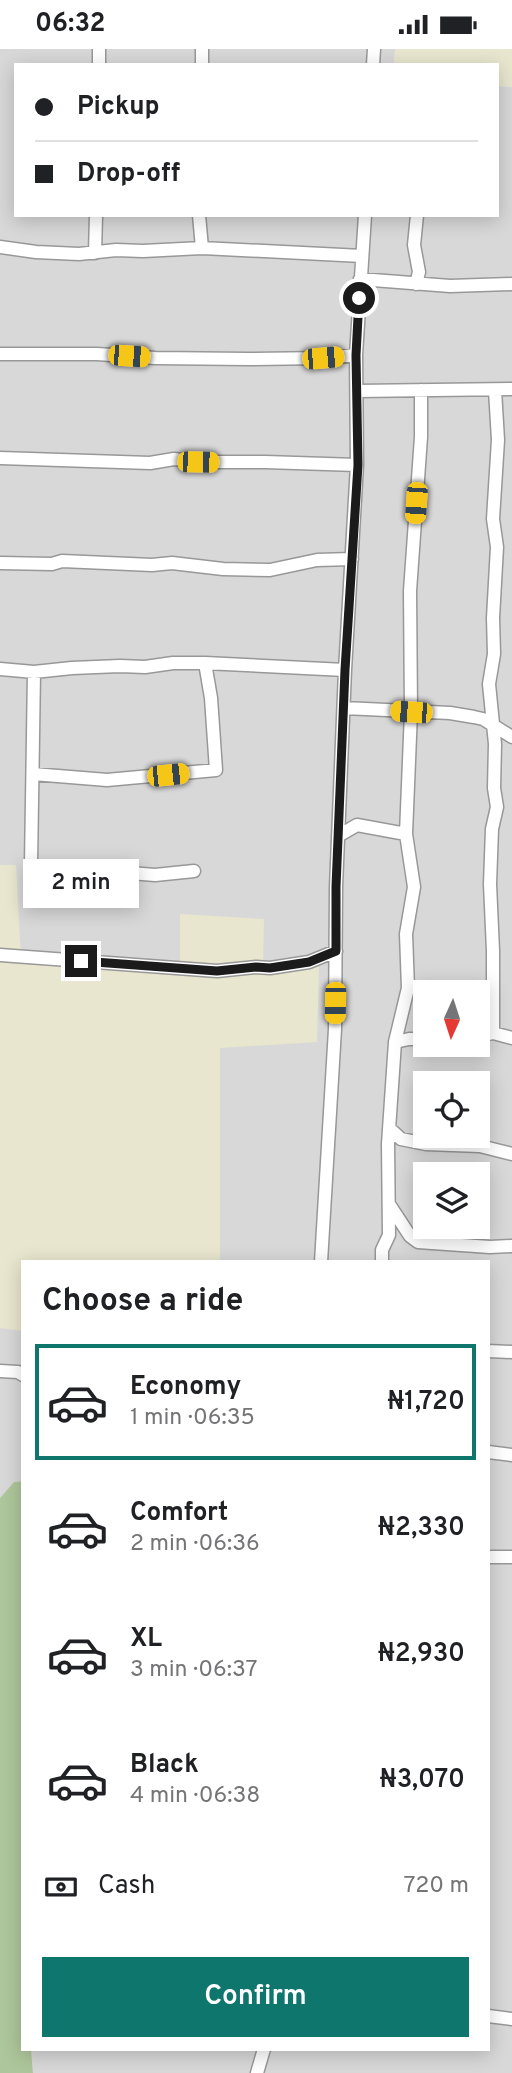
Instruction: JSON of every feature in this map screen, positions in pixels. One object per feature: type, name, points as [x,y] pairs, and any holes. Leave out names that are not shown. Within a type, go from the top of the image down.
[{"type":"street","points":[[95,253],[96,217]]},
{"type":"street","points":[[199,217],[202,248]]},
{"type":"street","points":[[321,1260],[335,1029],[338,836],[358,465],[356,355],[365,217]]},
{"type":"street","points":[[416,284],[418,265],[414,245],[417,217]]},
{"type":"street","points":[[0,247],[79,254],[116,250],[202,248],[362,256]]},
{"type":"street","points":[[360,279],[450,286],[512,284]]},
{"type":"street","points":[[0,354],[247,359],[356,355]]},
{"type":"street","points":[[357,391],[512,389]]},
{"type":"street","points":[[382,1260],[382,1250],[389,1235],[388,1144],[396,1036],[408,988],[406,925],[414,887],[407,834],[411,712],[410,591],[421,437],[421,390]]},
{"type":"street","points":[[495,390],[498,440],[494,519],[497,547],[494,654],[489,684],[497,807],[492,829],[490,884],[494,951],[492,1033],[512,1038]]},
{"type":"street","points":[[0,458],[150,463],[174,459],[198,462],[358,465]]},
{"type":"street","points":[[0,563],[172,563],[223,569],[270,570],[317,560],[352,559]]},
{"type":"street","points":[[0,669],[34,672],[205,663],[345,670]]},
{"type":"street","points":[[33,774],[107,780],[216,770],[211,698],[205,663]]},
{"type":"street","points":[[34,672],[32,865],[155,875],[194,871]]},
{"type":"street","points":[[344,708],[462,715],[484,719],[512,737]]},
{"type":"street","points":[[497,807],[512,806]]},
{"type":"street","points":[[338,836],[357,825],[407,834]]},
{"type":"street","points":[[0,955],[217,971],[270,968],[309,962],[336,951]]},
{"type":"street","points":[[396,1036],[413,1039]]},
{"type":"street","points":[[389,1128],[401,1139],[426,1144],[480,1146],[512,1154]]},
{"type":"street","points":[[388,1144],[401,1139]]},
{"type":"street","points":[[388,1203],[410,1236],[418,1242],[476,1247],[512,1246]]},
{"type":"street","points":[[490,1352],[512,1352]]},
{"type":"street","points":[[0,1371],[21,1374]]},
{"type":"street","points":[[490,1452],[512,1455]]},
{"type":"street","points":[[490,1557],[512,1557]]},
{"type":"street","points":[[490,2016],[512,2019]]},
{"type":"street","points":[[257,2073],[263,2051]]},
{"type":"shaded area","points":[[0,49],[395,49],[394,63],[14,63],[14,217],[499,217],[499,86],[512,87],[512,2073],[33,2073],[31,2051],[490,2051],[490,1260],[21,1260],[21,1481],[14,1482],[0,1498]]},
{"type":"shaded area","points":[[395,49],[512,49],[512,87],[499,86],[499,63],[394,63]]},
{"type":"shaded area","points":[[0,865],[16,865],[21,958],[180,962],[180,914],[264,919],[263,965],[319,967],[317,1042],[220,1048],[220,1260],[21,1260],[21,1331],[0,1328]]},
{"type":"green space","points":[[21,1481],[21,2051],[31,2051],[33,2073],[0,2073],[0,1498],[14,1482]]},
{"type":"route","points":[[81,961],[217,971],[270,968],[309,962],[336,951],[345,670],[358,465],[356,355],[359,298]]}]
